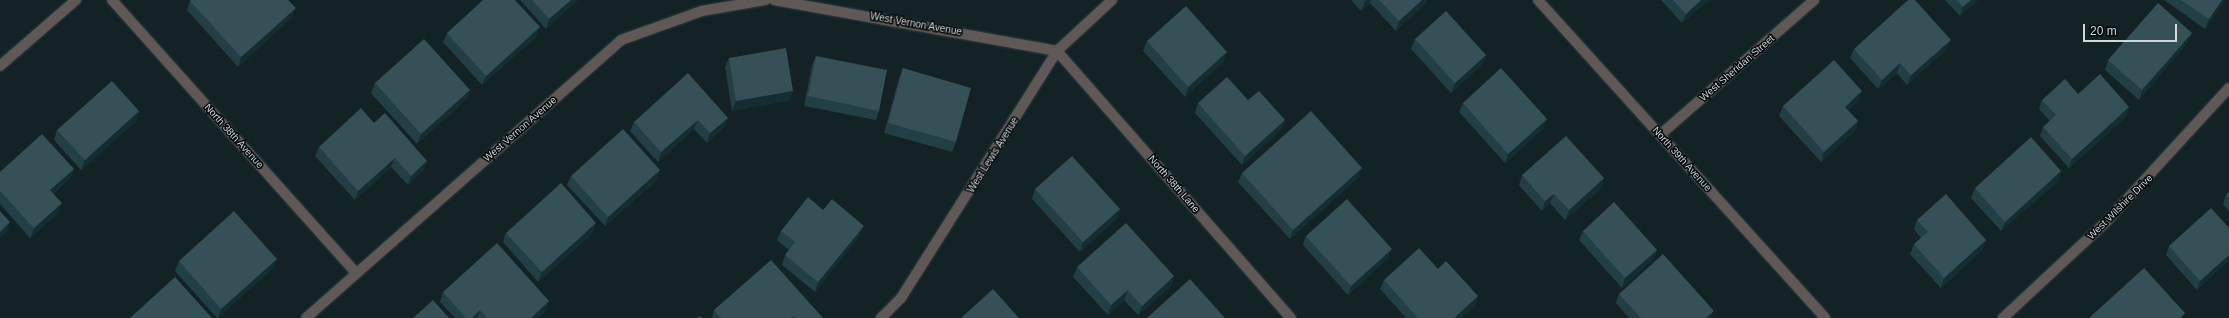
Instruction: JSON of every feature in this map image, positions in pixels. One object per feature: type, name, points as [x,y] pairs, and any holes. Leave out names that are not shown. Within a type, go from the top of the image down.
[{"type":"street","points":[[0,66],[76,0]]},
{"type":"street","name":"North 38th Avenue","points":[[112,0],[356,273]]},
{"type":"street","name":"West Vernon Avenue","points":[[306,318],[621,40],[702,11],[766,0]]},
{"type":"street","name":"West Vernon Avenue","points":[[774,0],[1057,51]]},
{"type":"street","name":"West Lewis Avenue","points":[[881,318],[909,285],[1057,51],[1112,0]]},
{"type":"street","name":"North 39th Avenue","points":[[1538,0],[1825,318]]},
{"type":"street","name":"West Sheridan Street","points":[[1660,136],[1814,0]]},
{"type":"street","name":"North 38th Lane","points":[[1057,51],[1291,318]]},
{"type":"street","name":"West Wilshire Drive","points":[[2003,318],[2108,221],[2229,88]]},
{"type":"building","points":[[288,0],[296,8],[241,57],[190,1]]},
{"type":"building","points":[[483,0],[515,0],[540,27],[486,76],[447,33]]},
{"type":"building","points":[[532,0],[571,0],[549,19]]},
{"type":"building","points":[[1379,0],[1422,0],[1399,21]]},
{"type":"building","points":[[1673,0],[1701,0],[1686,14]]},
{"type":"building","points":[[1908,0],[1915,0],[1951,40],[1911,75],[1900,63],[1882,80],[1854,49]]},
{"type":"building","points":[[1957,0],[1971,0],[1963,7]]},
{"type":"building","points":[[2181,0],[2222,0],[2209,19]]},
{"type":"building","points":[[2158,3],[2192,33],[2142,90],[2108,60]]},
{"type":"building","points":[[1186,6],[1227,52],[1188,87],[1147,41]]},
{"type":"building","points":[[1446,11],[1486,55],[1455,83],[1415,39]]},
{"type":"building","points":[[424,39],[470,90],[421,134],[375,83]]},
{"type":"building","points":[[786,48],[793,91],[736,101],[729,58]]},
{"type":"building","points":[[816,56],[887,70],[879,111],[808,96]]},
{"type":"building","points":[[1834,60],[1862,91],[1845,107],[1858,121],[1824,152],[1783,106]]},
{"type":"building","points":[[903,68],[971,88],[956,142],[888,123]]},
{"type":"building","points":[[1501,68],[1547,119],[1508,154],[1463,103]]},
{"type":"building","points":[[688,73],[728,118],[710,133],[698,120],[661,152],[634,122]]},
{"type":"building","points":[[2100,74],[2129,107],[2072,159],[2043,127],[2056,115],[2042,100],[2065,79],[2078,94]]},
{"type":"building","points":[[1227,77],[1248,100],[1259,91],[1285,120],[1245,156],[1198,103]]},
{"type":"building","points":[[112,81],[139,111],[85,160],[57,130]]},
{"type":"building","points":[[361,108],[374,123],[385,113],[427,161],[411,176],[395,158],[358,191],[319,147]]},
{"type":"building","points":[[1311,111],[1362,168],[1293,230],[1242,173]]},
{"type":"building","points":[[623,129],[660,170],[608,217],[571,176]]},
{"type":"building","points":[[42,134],[74,169],[50,190],[62,203],[34,228],[0,191],[0,172]]},
{"type":"building","points":[[1566,136],[1604,178],[1569,210],[1554,194],[1545,201],[1522,175]]},
{"type":"building","points":[[2031,137],[2061,171],[2005,222],[1975,188]]},
{"type":"building","points":[[1072,156],[1120,209],[1083,242],[1035,189]]},
{"type":"building","points":[[561,183],[596,223],[542,272],[506,233]]},
{"type":"building","points":[[1946,194],[1986,240],[1944,278],[1914,244],[1928,232],[1917,220]]},
{"type":"building","points":[[808,197],[823,210],[832,199],[864,226],[818,282],[785,255],[795,242],[781,231]]},
{"type":"building","points":[[1347,199],[1392,249],[1351,286],[1306,236]]},
{"type":"building","points":[[1614,202],[1657,250],[1625,278],[1583,231]]},
{"type":"building","points":[[2211,208],[2229,228],[2229,255],[2200,281],[2169,246]]},
{"type":"building","points":[[0,211],[10,222],[0,232]]},
{"type":"building","points":[[234,211],[277,259],[221,309],[179,261]]},
{"type":"building","points":[[1126,223],[1174,276],[1142,306],[1128,290],[1111,305],[1077,267]]},
{"type":"building","points":[[497,243],[549,301],[531,318],[487,318],[480,310],[472,318],[466,318],[443,292]]},
{"type":"building","points":[[1419,248],[1438,269],[1446,261],[1478,296],[1454,318],[1418,318],[1384,280]]},
{"type":"building","points":[[1663,254],[1714,311],[1706,318],[1641,318],[1619,294]]},
{"type":"building","points":[[771,260],[823,318],[796,318],[794,316],[791,318],[721,318],[714,310]]},
{"type":"building","points":[[2144,268],[2185,313],[2180,318],[2089,318]]},
{"type":"building","points":[[175,277],[212,318],[130,318]]},
{"type":"building","points":[[1190,279],[1225,318],[1147,318]]},
{"type":"building","points":[[993,289],[1019,318],[961,318]]},
{"type":"building","points":[[433,300],[449,318],[413,318]]}]
